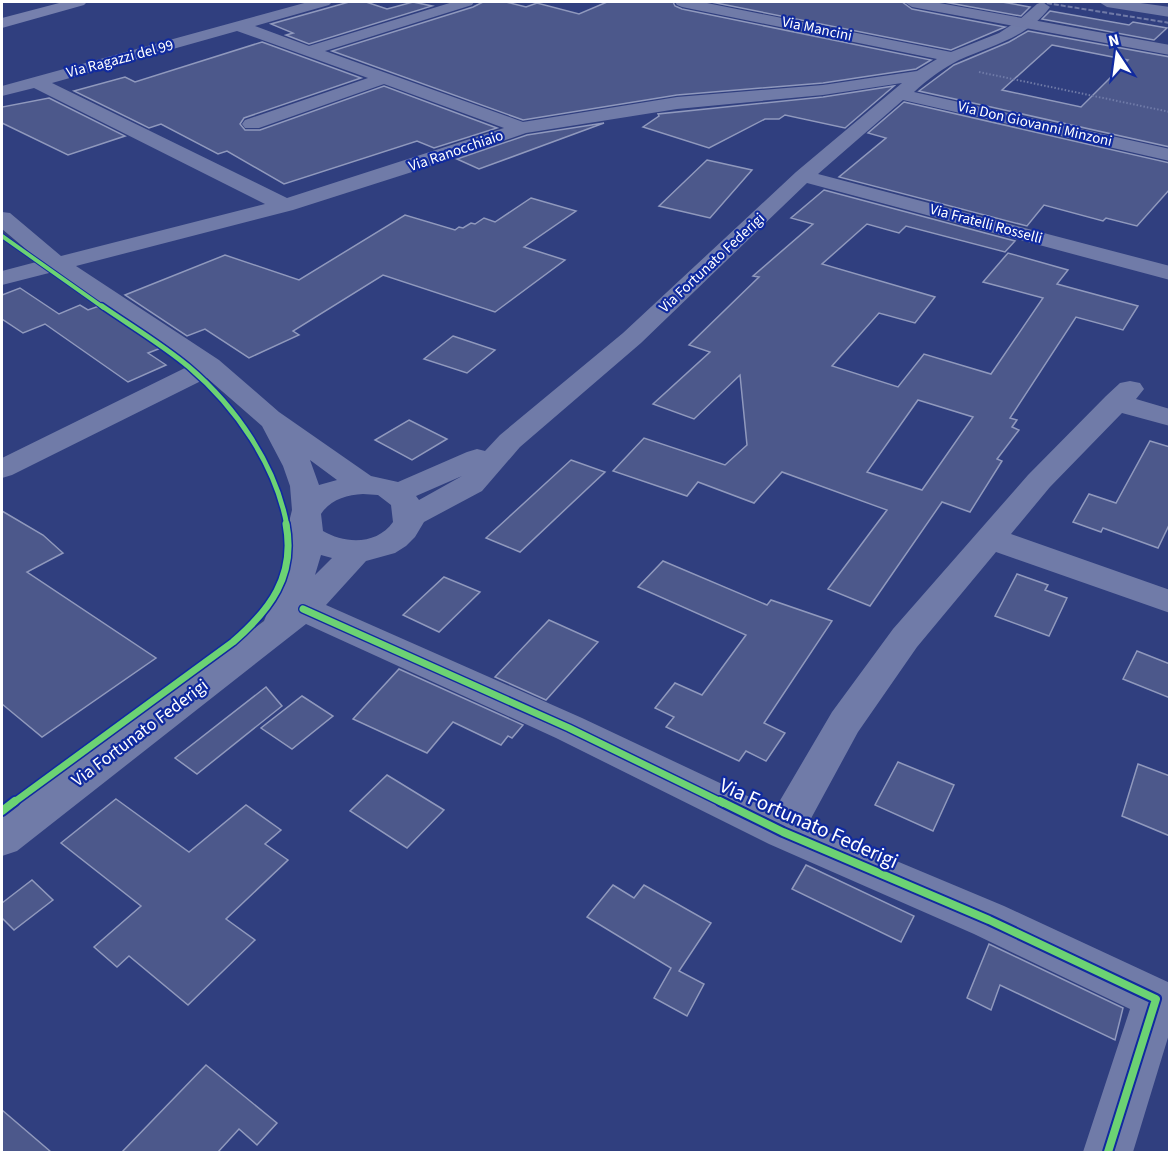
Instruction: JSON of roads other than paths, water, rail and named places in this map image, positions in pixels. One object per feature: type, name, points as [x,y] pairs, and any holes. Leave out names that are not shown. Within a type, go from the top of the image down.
[{"type":"main road","points":[[2,23],[79,2]]},
{"type":"main road","points":[[912,2],[1170,50]]},
{"type":"street","name":"Via Ragazzi del 99","points":[[2,91],[324,2]]},
{"type":"street","points":[[306,52],[467,2]]},
{"type":"street","name":"Via Mancini","points":[[682,2],[946,61]]},
{"type":"street","points":[[1107,2],[1170,12]]},
{"type":"street","name":"Via Fortunato Federigi","points":[[404,505],[471,484],[510,441],[632,338],[803,176],[921,76],[946,61],[1005,36],[1042,8]]},
{"type":"street","points":[[239,26],[522,128]]},
{"type":"street","name":"Via Ranocchiaio","points":[[2,278],[285,206],[522,128],[677,103],[804,92],[921,76]]},
{"type":"street","points":[[252,124],[386,78]]},
{"type":"street","points":[[36,82],[285,206]]},
{"type":"street","name":"Via Don Giovanni Minzoni","points":[[900,94],[1170,154]]},
{"type":"street","name":"Via Fratelli Rosselli","points":[[803,176],[1170,273]]},
{"type":"street","points":[[2,218],[56,263],[210,366],[269,418],[364,484]]},
{"type":"street","points":[[2,469],[210,366]]},
{"type":"street","name":"Via Fortunato Federigi","points":[[783,832],[845,722],[905,638],[1039,481],[1123,396],[1170,418]]},
{"type":"street","points":[[269,418],[296,460],[307,489],[308,524],[291,619]]},
{"type":"street","points":[[364,484],[383,487],[404,505],[405,529],[393,539],[376,547],[357,551],[337,551],[320,546],[308,524],[316,500],[330,491],[364,484]]},
{"type":"street","points":[[989,538],[1170,602]]},
{"type":"street","points":[[291,619],[357,551]]},
{"type":"street","name":"Via Fortunato Federigi","points":[[2,839],[291,619],[569,728],[783,832],[989,920],[1156,999],[1108,1152]]},
{"type":"railway","points":[[1040,2],[1170,23]]}]
